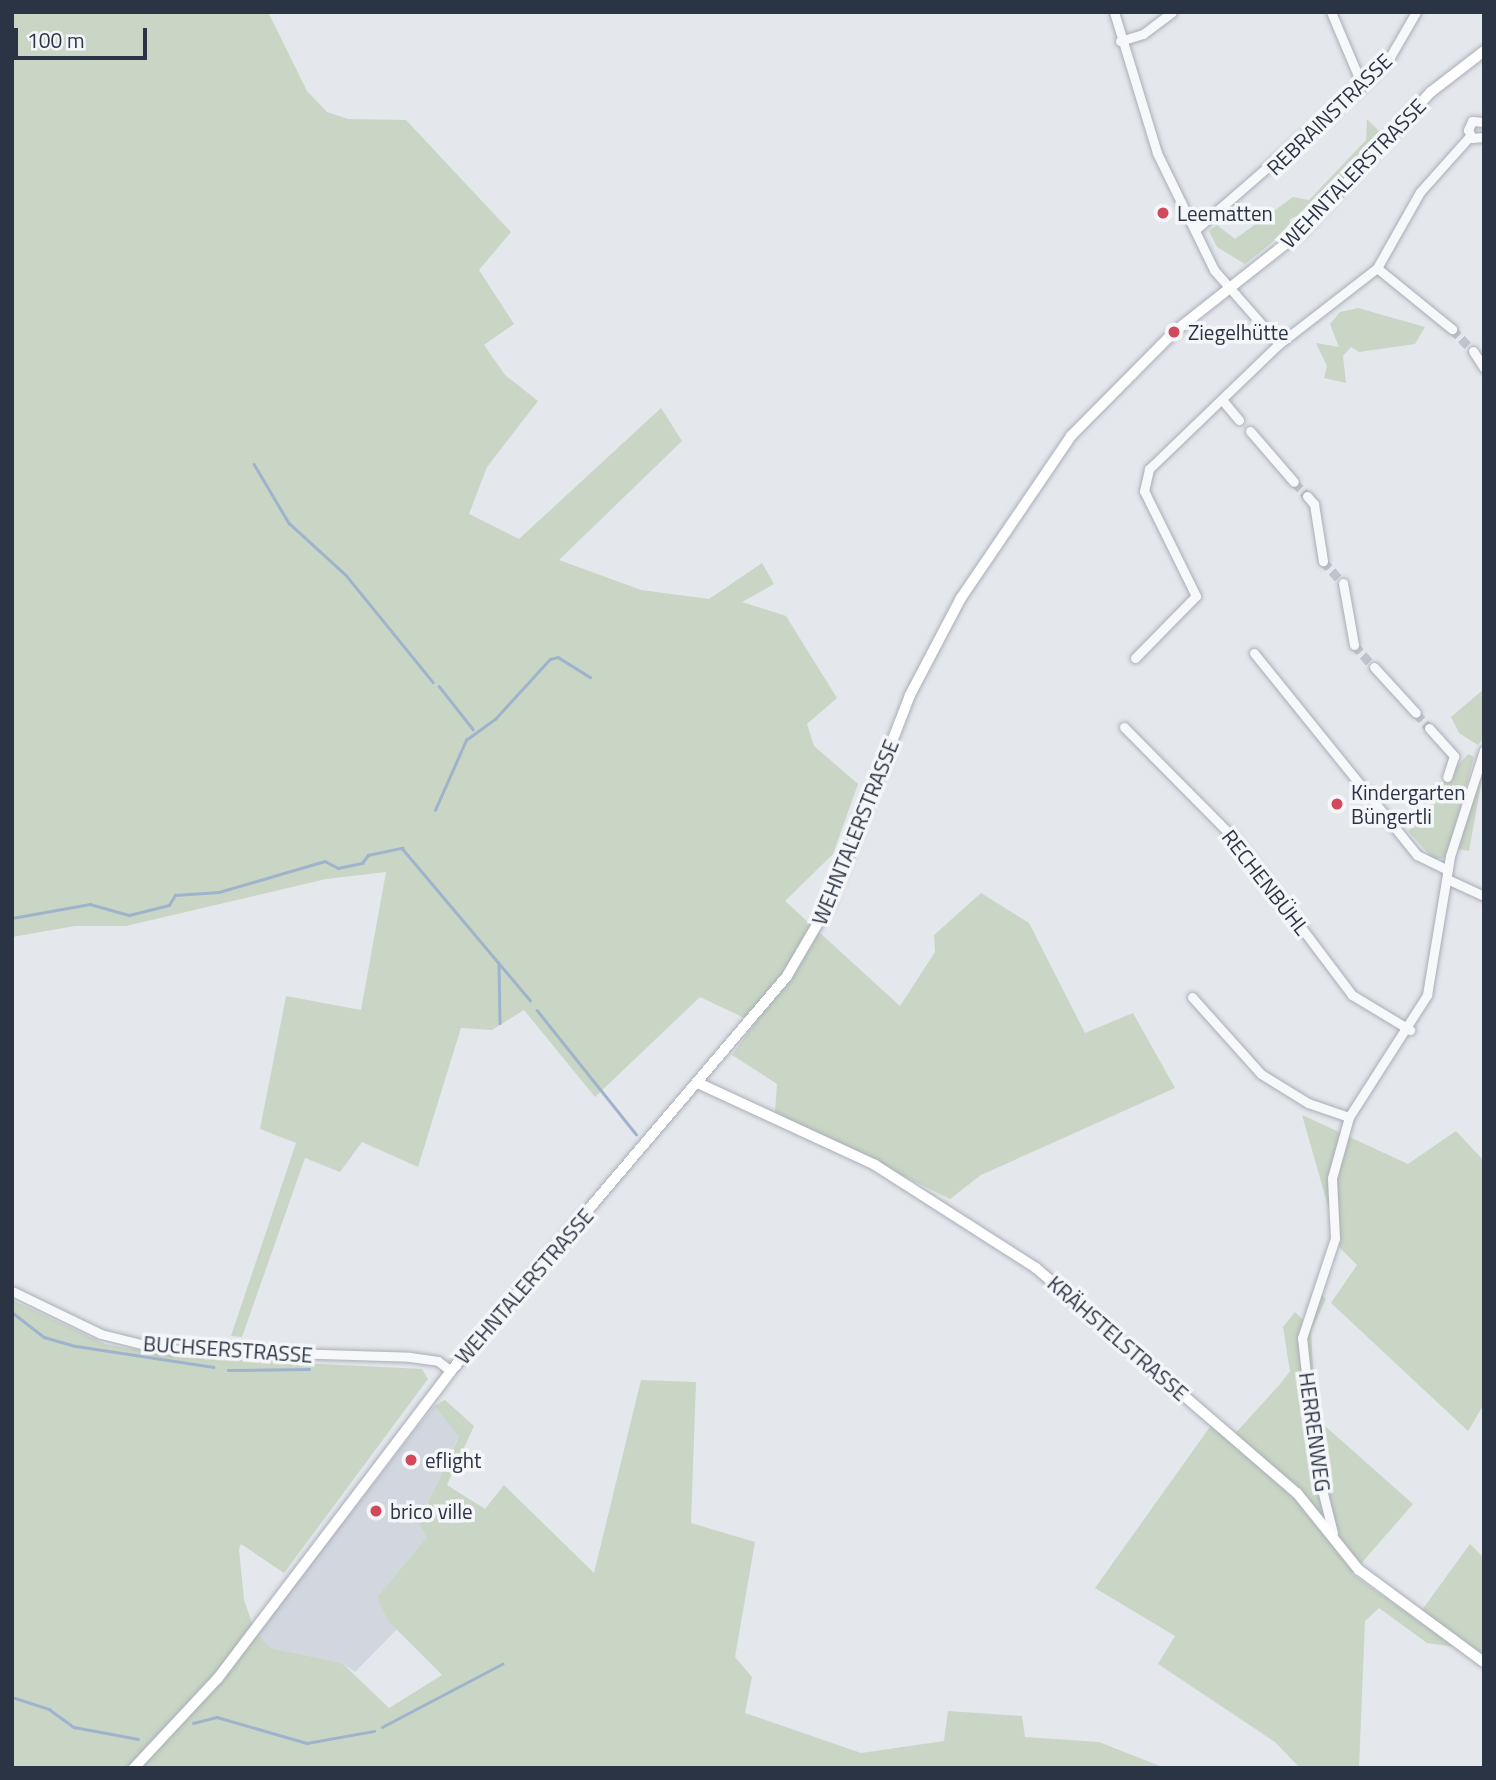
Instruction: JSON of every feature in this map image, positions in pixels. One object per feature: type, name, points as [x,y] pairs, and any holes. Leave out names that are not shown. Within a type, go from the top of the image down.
[{"type":"main road","name":"WEHNTALERSTRASSE","points":[[134,1768],[218,1678],[451,1371],[700,1084],[807,946],[910,695],[995,542],[1071,436],[1139,364],[1303,230],[1431,92],[1484,51]]},
{"type":"main road","name":"KRÄHSTELSTRASSE","points":[[700,1084],[875,1165],[1036,1268],[1297,1493],[1333,1533],[1359,1570],[1484,1662]]},
{"type":"street","points":[[1114,12],[1120,41],[1157,153],[1195,230],[1228,290],[1279,344]]},
{"type":"street","points":[[1120,41],[1156,27],[1172,12]]},
{"type":"street","points":[[1331,12],[1362,85]]},
{"type":"street","name":"REBRAINSTRASSE","points":[[1195,230],[1257,183],[1362,85],[1390,57],[1416,12]]},
{"type":"street","points":[[1135,658],[1196,596],[1153,512],[1145,479],[1279,344],[1377,268],[1420,192],[1470,136],[1470,124],[1484,122]]},
{"type":"street","points":[[1470,136],[1484,137]]},
{"type":"street","points":[[1377,268],[1452,329]]},
{"type":"street","points":[[1473,351],[1484,368]]},
{"type":"street","points":[[1223,401],[1239,420]]},
{"type":"street","points":[[1250,432],[1294,482]]},
{"type":"street","points":[[1307,496],[1314,504],[1323,561]]},
{"type":"street","points":[[1343,583],[1354,645]]},
{"type":"street","points":[[1254,653],[1417,855],[1484,896]]},
{"type":"street","points":[[1374,667],[1416,713]]},
{"type":"street","name":"RECHENBÜHL","points":[[1124,727],[1233,837],[1353,995],[1410,1030]]},
{"type":"street","points":[[1429,728],[1454,756],[1447,777]]},
{"type":"street","points":[[1192,997],[1261,1074],[1308,1103],[1349,1117],[1410,1030],[1427,995],[1448,875],[1484,750]]},
{"type":"street","name":"HERRENWEG","points":[[1333,1533],[1315,1466],[1303,1331],[1335,1238],[1332,1178],[1349,1117]]},
{"type":"street","name":"BUCHSERSTRASSE","points":[[12,1292],[101,1334],[161,1349],[410,1357],[438,1361],[451,1371]]},
{"type":"shaded area","points":[[434,1406],[459,1435],[418,1524],[427,1537],[377,1597],[397,1629],[355,1672],[342,1663],[271,1648],[256,1634]]},
{"type":"green space","points":[[12,12],[268,12],[307,91],[327,112],[348,119],[406,120],[511,232],[479,270],[514,324],[484,345],[505,375],[538,401],[487,467],[469,514],[519,539],[661,408],[682,441],[559,560],[641,590],[709,599],[762,563],[774,584],[742,602],[786,616],[837,698],[807,724],[814,746],[858,784],[833,854],[785,901],[900,1006],[935,952],[934,935],[981,893],[1029,923],[1085,1033],[1133,1013],[1175,1088],[981,1175],[950,1199],[775,1113],[777,1084],[732,1055],[755,1023],[700,997],[595,1097],[524,1010],[492,1030],[461,1028],[418,1167],[362,1142],[340,1172],[305,1158],[242,1337],[231,1336],[296,1143],[260,1129],[286,996],[361,1010],[386,872],[326,879],[126,926],[75,926],[12,937]]},
{"type":"green space","points":[[1367,119],[1385,137],[1311,210],[1290,219],[1289,229],[1245,264],[1217,247],[1209,231],[1217,225],[1235,239],[1293,197],[1309,200],[1366,140]]},
{"type":"green space","points":[[1358,308],[1425,327],[1415,344],[1359,352],[1351,347],[1343,356],[1346,383],[1324,378],[1327,366],[1316,343],[1339,347],[1330,324],[1340,312]]},
{"type":"green space","points":[[1484,689],[1484,737],[1478,745],[1459,733],[1451,717]]},
{"type":"green space","points":[[1468,754],[1474,757],[1447,857],[1434,860],[1408,831],[1434,810],[1434,792]]},
{"type":"green space","points":[[1481,768],[1484,768],[1469,851],[1458,849]]},
{"type":"green space","points":[[1302,1115],[1408,1164],[1456,1131],[1484,1161],[1484,1404],[1468,1431],[1331,1303],[1357,1265],[1340,1248]]},
{"type":"green space","points":[[1319,1292],[1326,1299],[1311,1331],[1316,1418],[1413,1504],[1352,1574],[1455,1647],[1427,1643],[1379,1608],[1365,1621],[1359,1768],[1300,1768],[1275,1742],[1158,1664],[1175,1636],[1095,1588],[1212,1424],[1230,1439],[1281,1383],[1290,1371],[1283,1327],[1295,1312],[1306,1323]]},
{"type":"green space","points":[[12,1300],[105,1344],[176,1357],[422,1369],[428,1379],[284,1573],[241,1544],[239,1549],[244,1600],[256,1634],[271,1648],[342,1663],[389,1708],[442,1675],[389,1622],[377,1597],[427,1537],[418,1524],[459,1436],[434,1406],[445,1400],[474,1426],[447,1485],[485,1509],[504,1485],[594,1573],[641,1380],[696,1382],[691,1523],[755,1542],[735,1657],[752,1677],[745,1713],[861,1753],[944,1741],[948,1711],[1022,1716],[1025,1737],[1099,1742],[1165,1768],[12,1768]]},
{"type":"green space","points":[[1470,1544],[1484,1558],[1484,1658],[1422,1610]]},
{"type":"waterway","points":[[254,464],[289,523],[346,575],[433,682]]},
{"type":"waterway","points":[[435,810],[466,740],[495,719],[550,659],[558,657],[590,677]]},
{"type":"waterway","points":[[439,686],[473,729]]},
{"type":"waterway","points":[[12,918],[90,904],[129,915],[169,905],[175,895],[219,892],[325,861],[338,868],[362,863],[368,855],[402,848],[530,1000]]},
{"type":"waterway","points":[[499,963],[500,1023]]},
{"type":"waterway","points":[[537,1010],[636,1134]]},
{"type":"waterway","points":[[12,1312],[44,1337],[76,1346],[213,1367]]},
{"type":"waterway","points":[[228,1370],[309,1369]]},
{"type":"waterway","points":[[382,1727],[502,1664]]},
{"type":"waterway","points":[[12,1697],[49,1709],[74,1727],[138,1739]]},
{"type":"waterway","points":[[193,1723],[217,1717],[307,1743],[374,1731]]},
{"type":"tunnel","points":[[1452,329],[1473,351]]},
{"type":"tunnel","points":[[1294,482],[1307,496]]},
{"type":"tunnel","points":[[1323,561],[1343,583]]},
{"type":"tunnel","points":[[1354,645],[1374,667]]},
{"type":"tunnel","points":[[1416,713],[1429,728]]},
{"type":"place","name":"Leematten","points":[[1163,213]]},
{"type":"place","name":"Ziegelhütte","points":[[1174,332]]},
{"type":"place","name":"Kindergarten Büngertli","points":[[1337,804]]},
{"type":"place","name":"eflight","points":[[411,1460]]},
{"type":"place","name":"brico ville","points":[[376,1511]]}]
